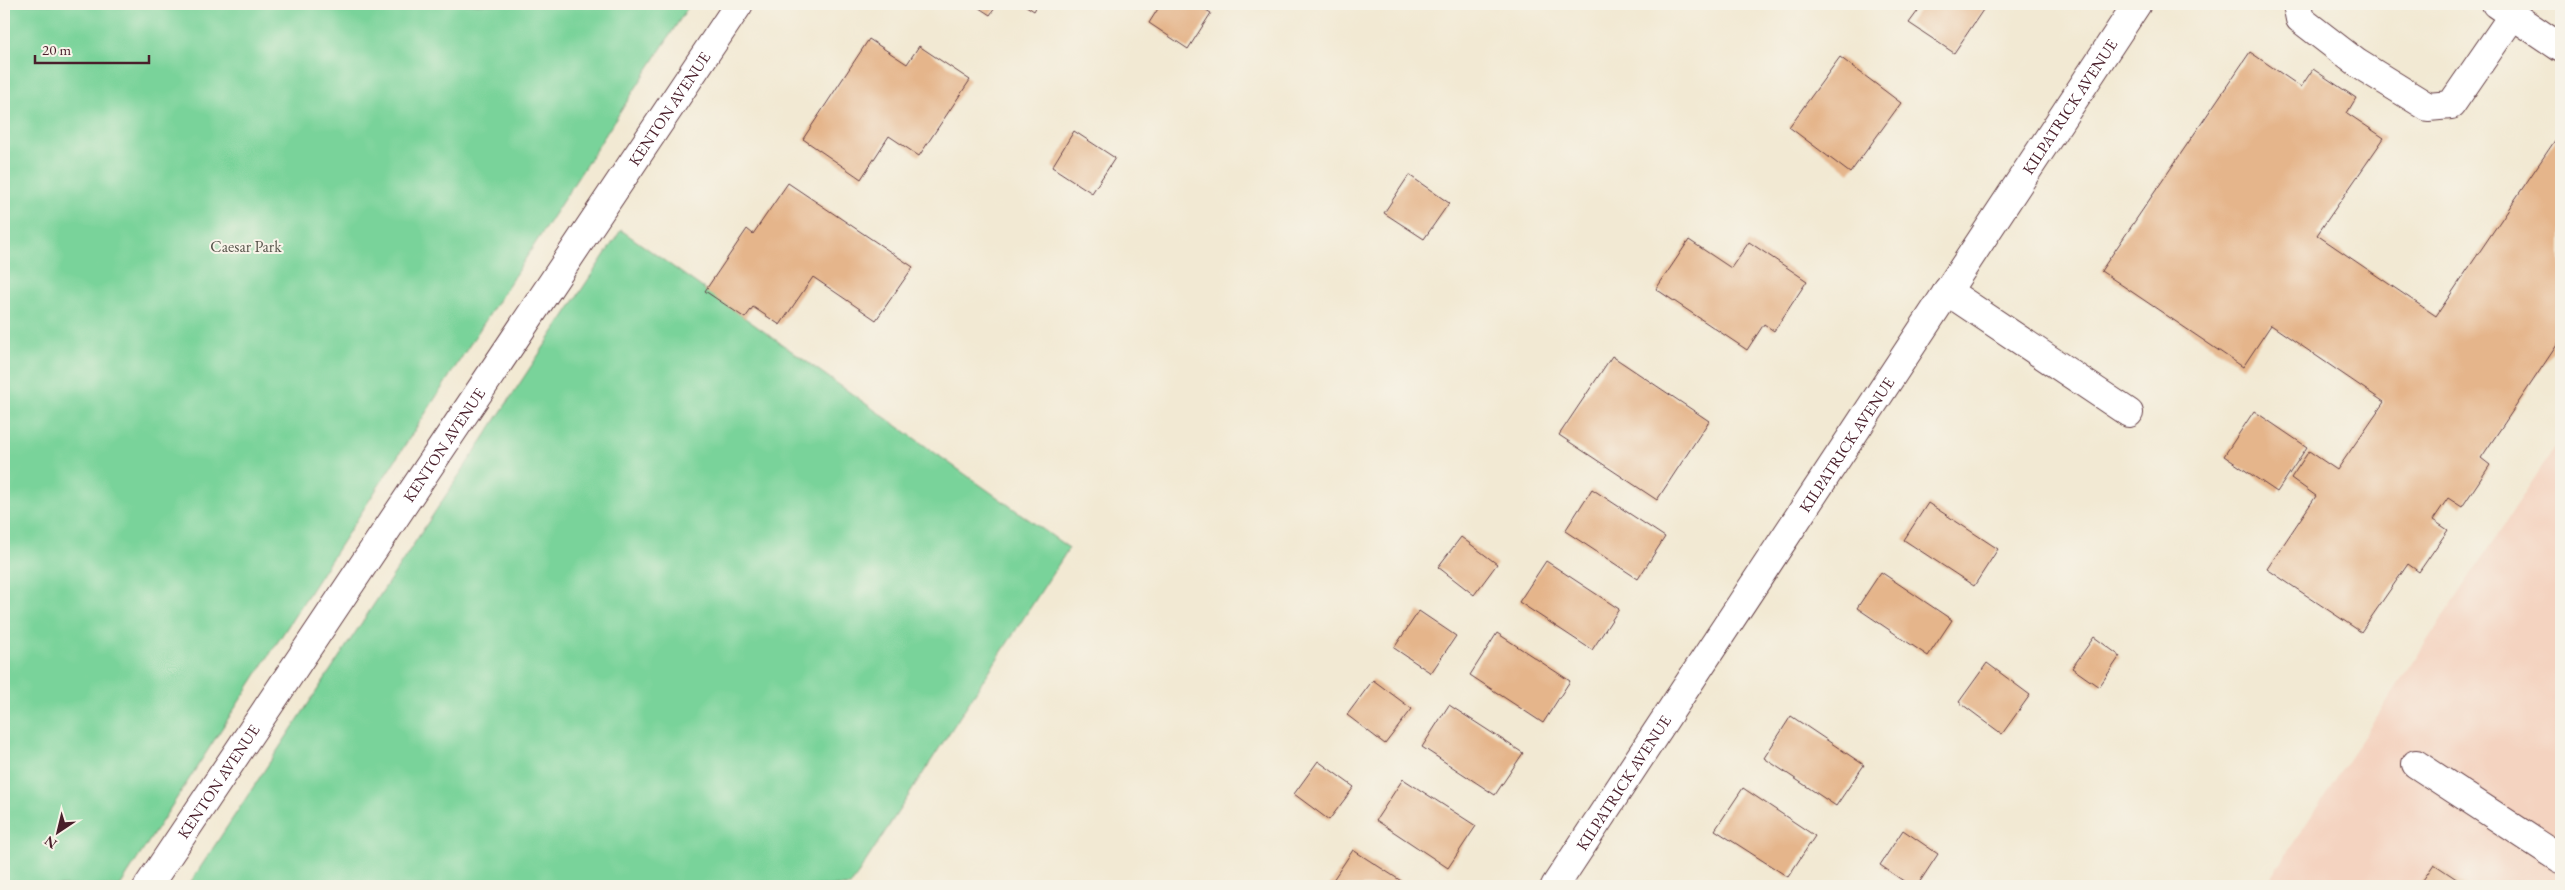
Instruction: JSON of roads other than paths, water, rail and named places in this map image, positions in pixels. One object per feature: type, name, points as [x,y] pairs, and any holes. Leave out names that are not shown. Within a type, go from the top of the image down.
[{"type":"street","name":"KENTON AVENUE","points":[[148,886],[739,4]]},
{"type":"street","name":"KILPATRICK AVENUE","points":[[1555,886],[2137,4]]},
{"type":"street","points":[[2297,4],[2300,19],[2357,63],[2428,107],[2451,105],[2505,9],[2561,48]]},
{"type":"street","points":[[1948,291],[2129,413]]},
{"type":"street","points":[[2416,764],[2561,859]]},
{"type":"park label","name":"Caesar Park","points":[[246,246]]}]
